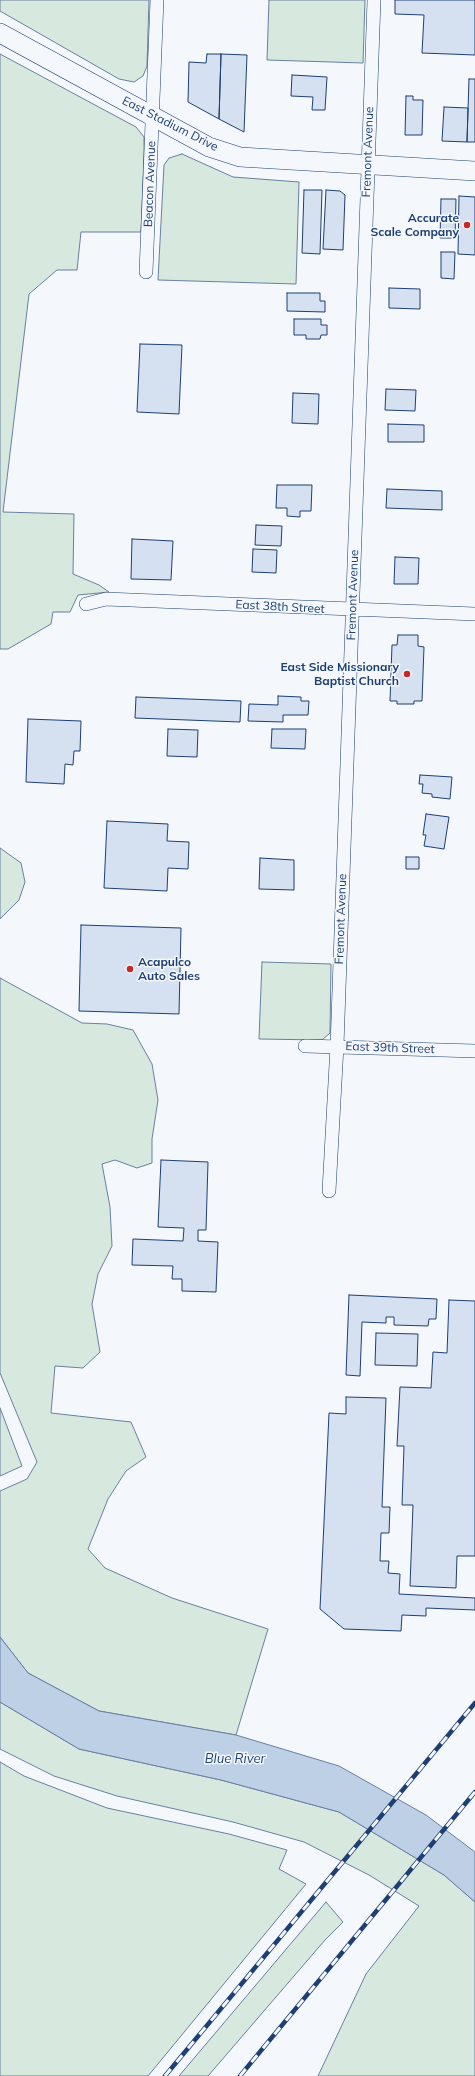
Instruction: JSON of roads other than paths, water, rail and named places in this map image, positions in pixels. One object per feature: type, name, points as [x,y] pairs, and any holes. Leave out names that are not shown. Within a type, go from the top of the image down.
[{"type":"main road","name":"East Stadium Drive","points":[[5,35],[209,147],[240,157],[367,166],[475,171]]},
{"type":"street","name":"Beacon Avenue","points":[[146,272],[157,0]]},
{"type":"street","name":"Fremont Avenue","points":[[329,1191],[337,1046],[374,0]]},
{"type":"street","name":"East 38th Street","points":[[86,604],[106,599],[475,614]]},
{"type":"street","name":"East 39th Street","points":[[305,1046],[475,1051]]},
{"type":"water","name":"Blue River","points":[[0,1637],[28,1673],[99,1711],[236,1735],[339,1766],[426,1815],[475,1852],[475,1902],[444,1875],[339,1812],[221,1780],[79,1749],[0,1702]]},
{"type":"railway","points":[[165,2076],[475,1703]]},
{"type":"railway","points":[[240,2076],[475,1792]]},
{"type":"place","name":"Accurate Scale Company","points":[[467,225]]},
{"type":"place","name":"East Side Missionary Baptist Church","points":[[407,674]]},
{"type":"place","name":"Acapulco Auto Sales","points":[[130,969]]}]
